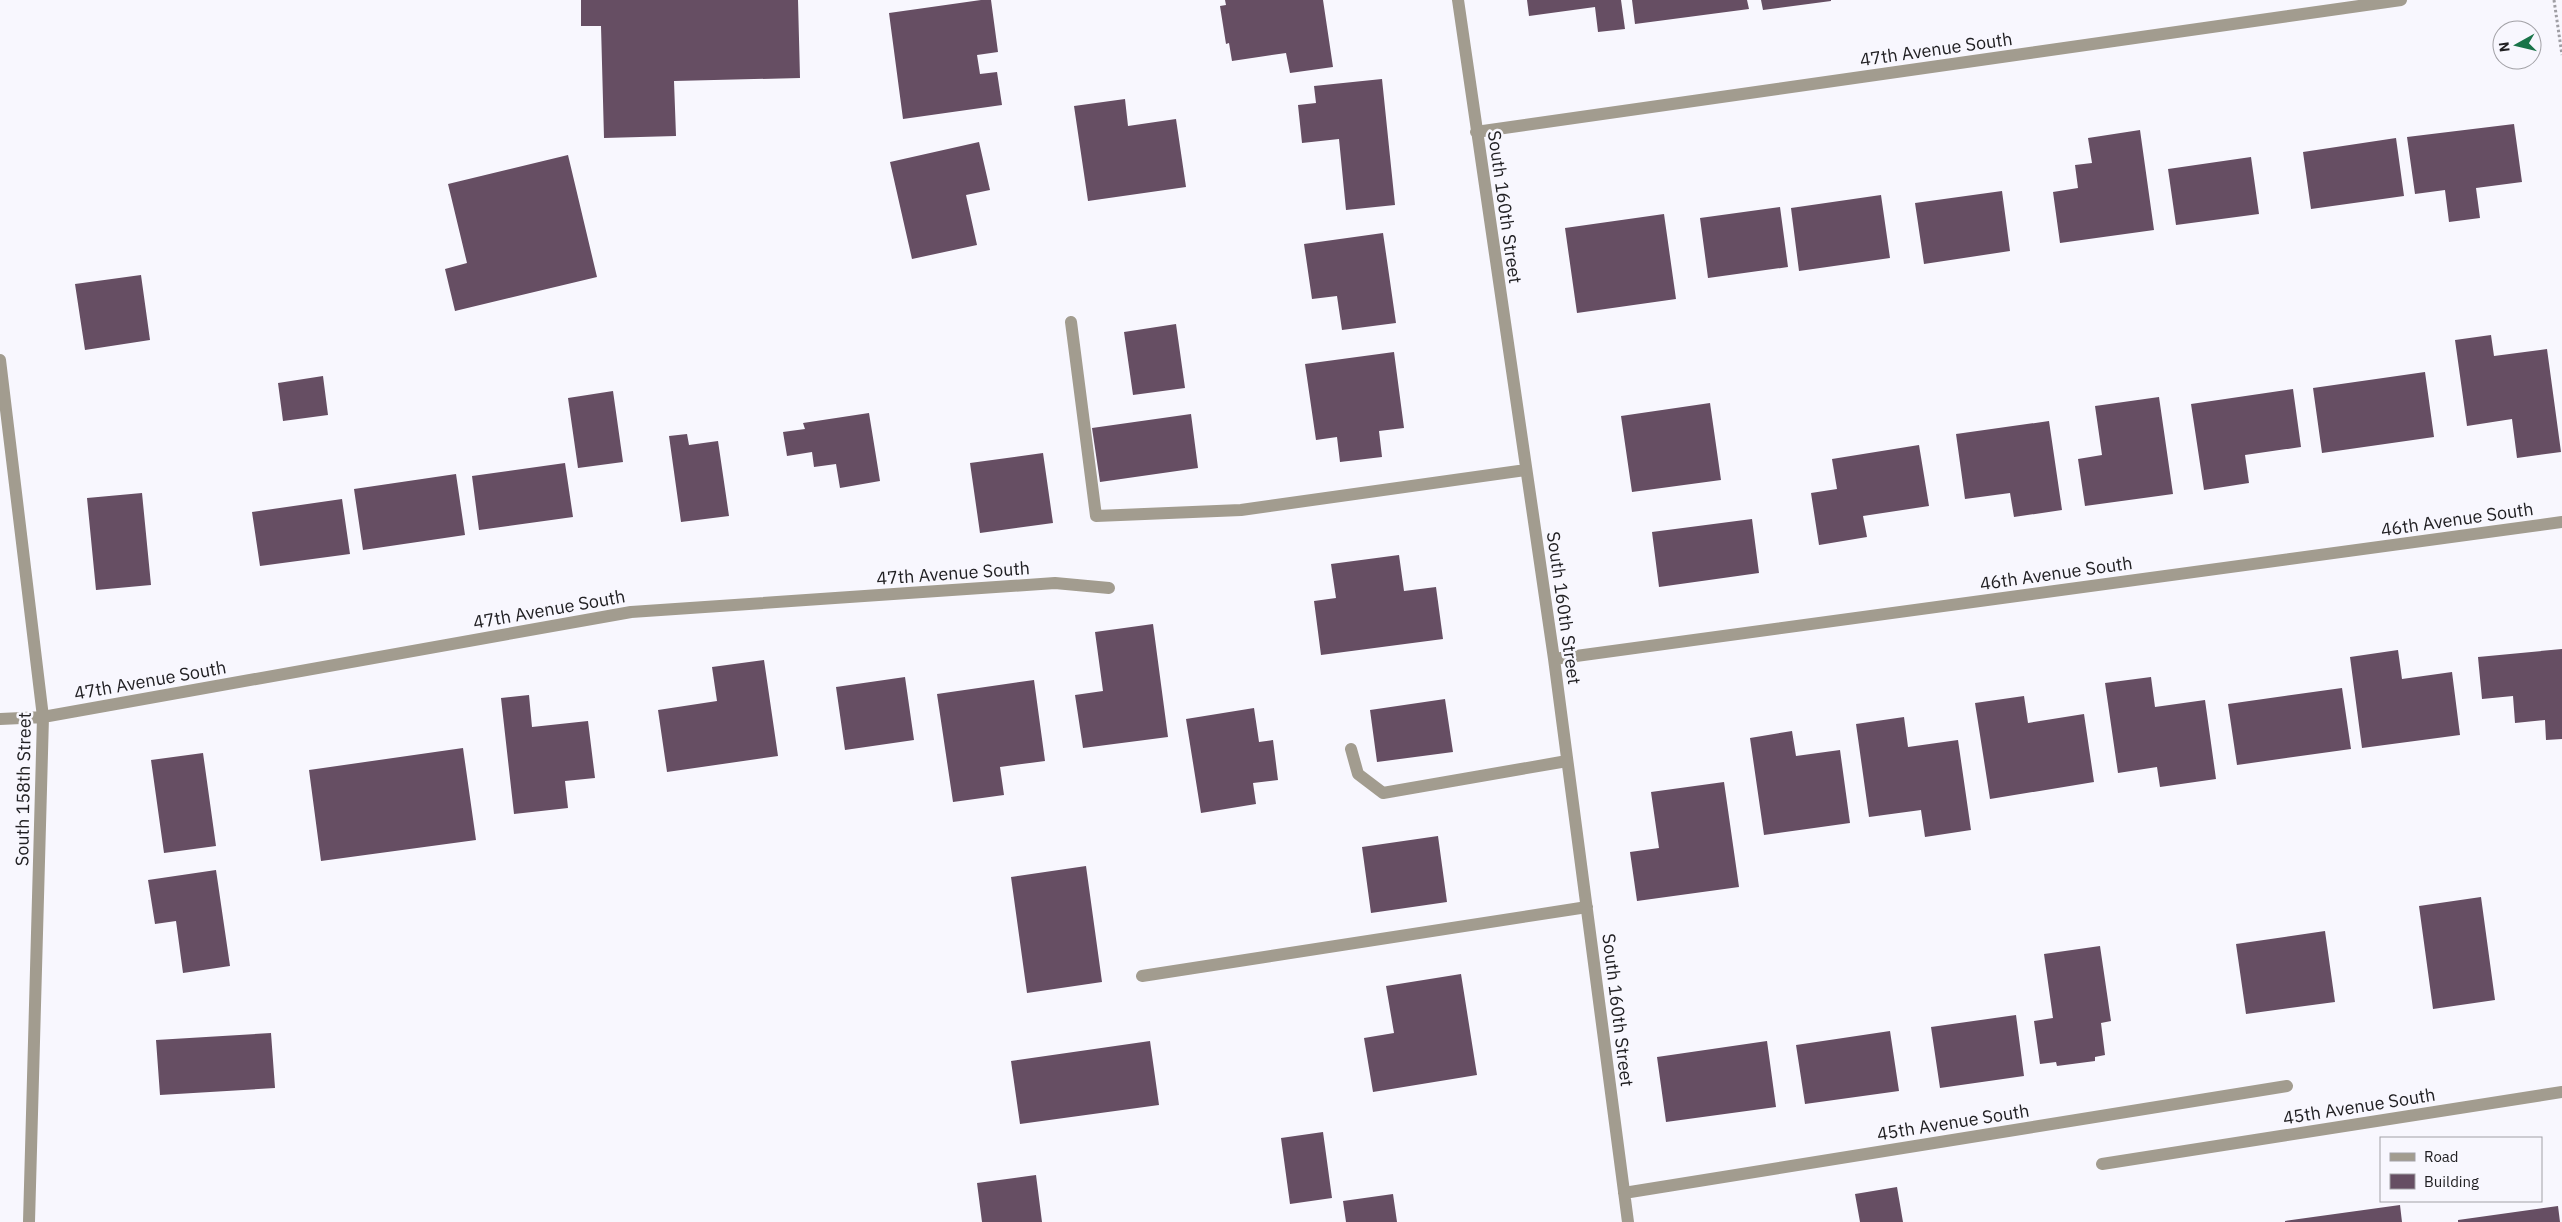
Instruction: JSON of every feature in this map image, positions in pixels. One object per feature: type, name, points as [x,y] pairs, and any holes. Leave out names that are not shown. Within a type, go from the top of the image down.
[{"type":"street","name":"South 160th Street","points":[[1458,0],[1554,659],[1628,1222]]},
{"type":"street","name":"47th Avenue South","points":[[1476,132],[2401,0]]},
{"type":"street","points":[[1072,322],[1096,516],[1241,510],[1526,470]]},
{"type":"street","name":"South 158th Street","points":[[0,360],[43,717],[29,1222]]},
{"type":"street","name":"46th Avenue South","points":[[1554,659],[2562,522]]},
{"type":"street","name":"47th Avenue South","points":[[0,719],[43,717],[631,612],[1055,583],[1109,588]]},
{"type":"street","points":[[1351,749],[1358,774],[1383,793],[1567,761]]},
{"type":"street","points":[[1142,976],[1586,907]]},
{"type":"street","name":"45th Avenue South","points":[[1624,1193],[2287,1086]]},
{"type":"street","name":"45th Avenue South","points":[[2102,1164],[2562,1092]]},
{"type":"path","points":[[2554,0],[2562,55]]},
{"type":"building","points":[[581,0],[798,0],[800,78],[674,81],[676,136],[604,138],[601,26],[581,26]]},
{"type":"building","points":[[991,0],[998,52],[977,55],[980,74],[997,72],[1002,105],[903,119],[889,13]]},
{"type":"building","points":[[1225,0],[1323,0],[1333,67],[1290,73],[1286,53],[1232,61],[1229,43],[1226,44],[1220,6],[1226,5]]},
{"type":"building","points":[[1527,0],[1621,0],[1625,29],[1598,32],[1595,7],[1529,16]]},
{"type":"building","points":[[1632,0],[1747,0],[1749,9],[1635,24]]},
{"type":"building","points":[[1761,0],[1831,0],[1831,1],[1763,10]]},
{"type":"building","points":[[1382,79],[1395,205],[1346,210],[1339,139],[1302,143],[1298,105],[1316,103],[1314,86]]},
{"type":"building","points":[[1125,99],[1128,126],[1176,119],[1186,187],[1088,201],[1074,106]]},
{"type":"building","points":[[2514,124],[2522,182],[2476,188],[2480,218],[2449,222],[2445,190],[2415,194],[2407,137]]},
{"type":"building","points":[[2140,130],[2154,230],[2060,243],[2053,192],[2078,188],[2075,165],[2092,163],[2088,138]]},
{"type":"building","points":[[2396,138],[2404,196],[2311,209],[2303,152]]},
{"type":"building","points":[[979,142],[990,190],[966,195],[977,245],[912,259],[890,162]]},
{"type":"building","points":[[568,155],[597,277],[455,311],[445,269],[467,263],[448,184]]},
{"type":"building","points":[[2251,157],[2259,214],[2176,225],[2168,169]]},
{"type":"building","points":[[2002,191],[2010,251],[1924,264],[1915,203]]},
{"type":"building","points":[[1881,195],[1890,258],[1799,271],[1791,208]]},
{"type":"building","points":[[1780,207],[1788,267],[1708,278],[1700,218]]},
{"type":"building","points":[[1664,214],[1676,299],[1577,313],[1565,228]]},
{"type":"building","points":[[1383,233],[1396,323],[1342,330],[1337,296],[1312,299],[1304,244]]},
{"type":"building","points":[[141,275],[150,340],[85,350],[75,284]]},
{"type":"building","points":[[1176,324],[1185,388],[1133,395],[1124,332]]},
{"type":"building","points":[[2491,335],[2494,356],[2547,349],[2561,452],[2517,458],[2512,419],[2467,426],[2455,340]]},
{"type":"building","points":[[1394,352],[1404,428],[1379,431],[1382,457],[1340,462],[1337,437],[1316,440],[1305,364]]},
{"type":"building","points":[[2425,372],[2434,437],[2322,453],[2313,388]]},
{"type":"building","points":[[323,376],[328,415],[283,421],[278,383]]},
{"type":"building","points":[[2293,389],[2301,447],[2245,455],[2249,483],[2204,490],[2191,404]]},
{"type":"building","points":[[613,391],[623,462],[578,468],[568,398]]},
{"type":"building","points":[[2159,397],[2173,494],[2085,506],[2078,459],[2102,455],[2095,406]]},
{"type":"building","points":[[1710,403],[1721,480],[1632,492],[1621,416]]},
{"type":"building","points":[[869,413],[880,481],[840,488],[836,464],[814,467],[812,452],[787,456],[783,432],[805,429],[803,423]]},
{"type":"building","points":[[1191,414],[1198,468],[1100,482],[1092,428]]},
{"type":"building","points":[[2049,421],[2062,510],[2014,517],[2010,493],[1965,499],[1956,434]]},
{"type":"building","points":[[687,434],[689,445],[718,441],[729,516],[681,522],[669,436]]},
{"type":"building","points":[[1919,445],[1929,506],[1863,516],[1867,537],[1819,545],[1811,493],[1837,489],[1832,459]]},
{"type":"building","points":[[1043,453],[1053,523],[980,533],[970,463]]},
{"type":"building","points":[[565,463],[573,517],[479,530],[472,476]]},
{"type":"building","points":[[456,474],[465,535],[363,550],[354,489]]},
{"type":"building","points":[[142,493],[151,585],[96,590],[87,498]]},
{"type":"building","points":[[342,499],[350,554],[260,566],[252,512]]},
{"type":"building","points":[[1752,519],[1759,573],[1659,587],[1652,532]]},
{"type":"building","points":[[1399,555],[1404,591],[1436,587],[1443,639],[1321,655],[1314,601],[1336,598],[1331,564]]},
{"type":"building","points":[[1153,624],[1168,737],[1083,748],[1075,695],[1103,691],[1095,632]]},
{"type":"building","points":[[2562,649],[2562,739],[2546,740],[2545,720],[2515,723],[2513,696],[2482,699],[2478,657]]},
{"type":"building","points":[[2398,650],[2402,679],[2452,672],[2460,735],[2362,748],[2350,657]]},
{"type":"building","points":[[764,660],[778,756],[667,772],[658,710],[717,701],[712,667]]},
{"type":"building","points":[[905,677],[914,740],[845,750],[836,687]]},
{"type":"building","points":[[2151,677],[2155,707],[2205,700],[2216,779],[2160,787],[2157,767],[2118,773],[2105,683]]},
{"type":"building","points":[[1034,680],[1045,761],[1000,767],[1004,795],[953,802],[937,694]]},
{"type":"building","points":[[2342,688],[2351,749],[2237,765],[2228,704]]},
{"type":"building","points":[[529,695],[532,727],[588,721],[595,778],[565,781],[568,808],[514,814],[501,698]]},
{"type":"building","points":[[2024,696],[2028,723],[2084,714],[2094,782],[1990,799],[1975,703]]},
{"type":"building","points":[[1445,699],[1453,752],[1377,762],[1370,710]]},
{"type":"building","points":[[1254,708],[1259,742],[1273,740],[1278,780],[1253,783],[1256,804],[1201,813],[1186,719]]},
{"type":"building","points":[[1904,717],[1908,747],[1958,740],[1971,830],[1925,837],[1921,810],[1869,817],[1856,724]]},
{"type":"building","points":[[1792,731],[1796,756],[1840,750],[1850,823],[1764,835],[1750,738]]},
{"type":"building","points":[[463,748],[476,840],[321,861],[309,770]]},
{"type":"building","points":[[203,753],[216,846],[164,853],[151,760]]},
{"type":"building","points":[[1724,782],[1739,887],[1637,901],[1630,852],[1659,848],[1651,792]]},
{"type":"building","points":[[1438,836],[1447,902],[1371,913],[1362,847]]},
{"type":"building","points":[[1086,866],[1102,982],[1027,993],[1011,877]]},
{"type":"building","points":[[216,870],[230,966],[183,973],[176,921],[155,924],[148,880]]},
{"type":"building","points":[[2481,897],[2495,1000],[2433,1009],[2419,906]]},
{"type":"building","points":[[2325,931],[2335,1002],[2246,1014],[2236,944]]},
{"type":"building","points":[[2100,946],[2111,1021],[2101,1023],[2105,1055],[2095,1057],[2095,1061],[2057,1066],[2056,1062],[2040,1064],[2034,1021],[2053,1018],[2044,954]]},
{"type":"building","points":[[1461,974],[1477,1075],[1373,1092],[1364,1038],[1394,1033],[1386,986]]},
{"type":"building","points":[[2016,1015],[2024,1076],[1940,1088],[1931,1027]]},
{"type":"building","points":[[1890,1031],[1899,1091],[1805,1104],[1796,1045]]},
{"type":"building","points":[[271,1033],[275,1088],[160,1095],[156,1040]]},
{"type":"building","points":[[1150,1041],[1159,1105],[1020,1124],[1011,1061]]},
{"type":"building","points":[[1767,1041],[1776,1107],[1666,1122],[1657,1057]]},
{"type":"building","points":[[1323,1132],[1332,1198],[1290,1204],[1281,1138]]},
{"type":"building","points":[[1036,1175],[1042,1222],[982,1222],[977,1183]]},
{"type":"building","points":[[1897,1187],[1903,1222],[1860,1222],[1855,1194]]},
{"type":"building","points":[[1393,1194],[1397,1222],[1346,1222],[1343,1201]]},
{"type":"building","points":[[2400,1205],[2402,1222],[2285,1222],[2285,1221]]},
{"type":"building","points":[[2558,1206],[2560,1222],[2458,1222],[2458,1220]]}]
